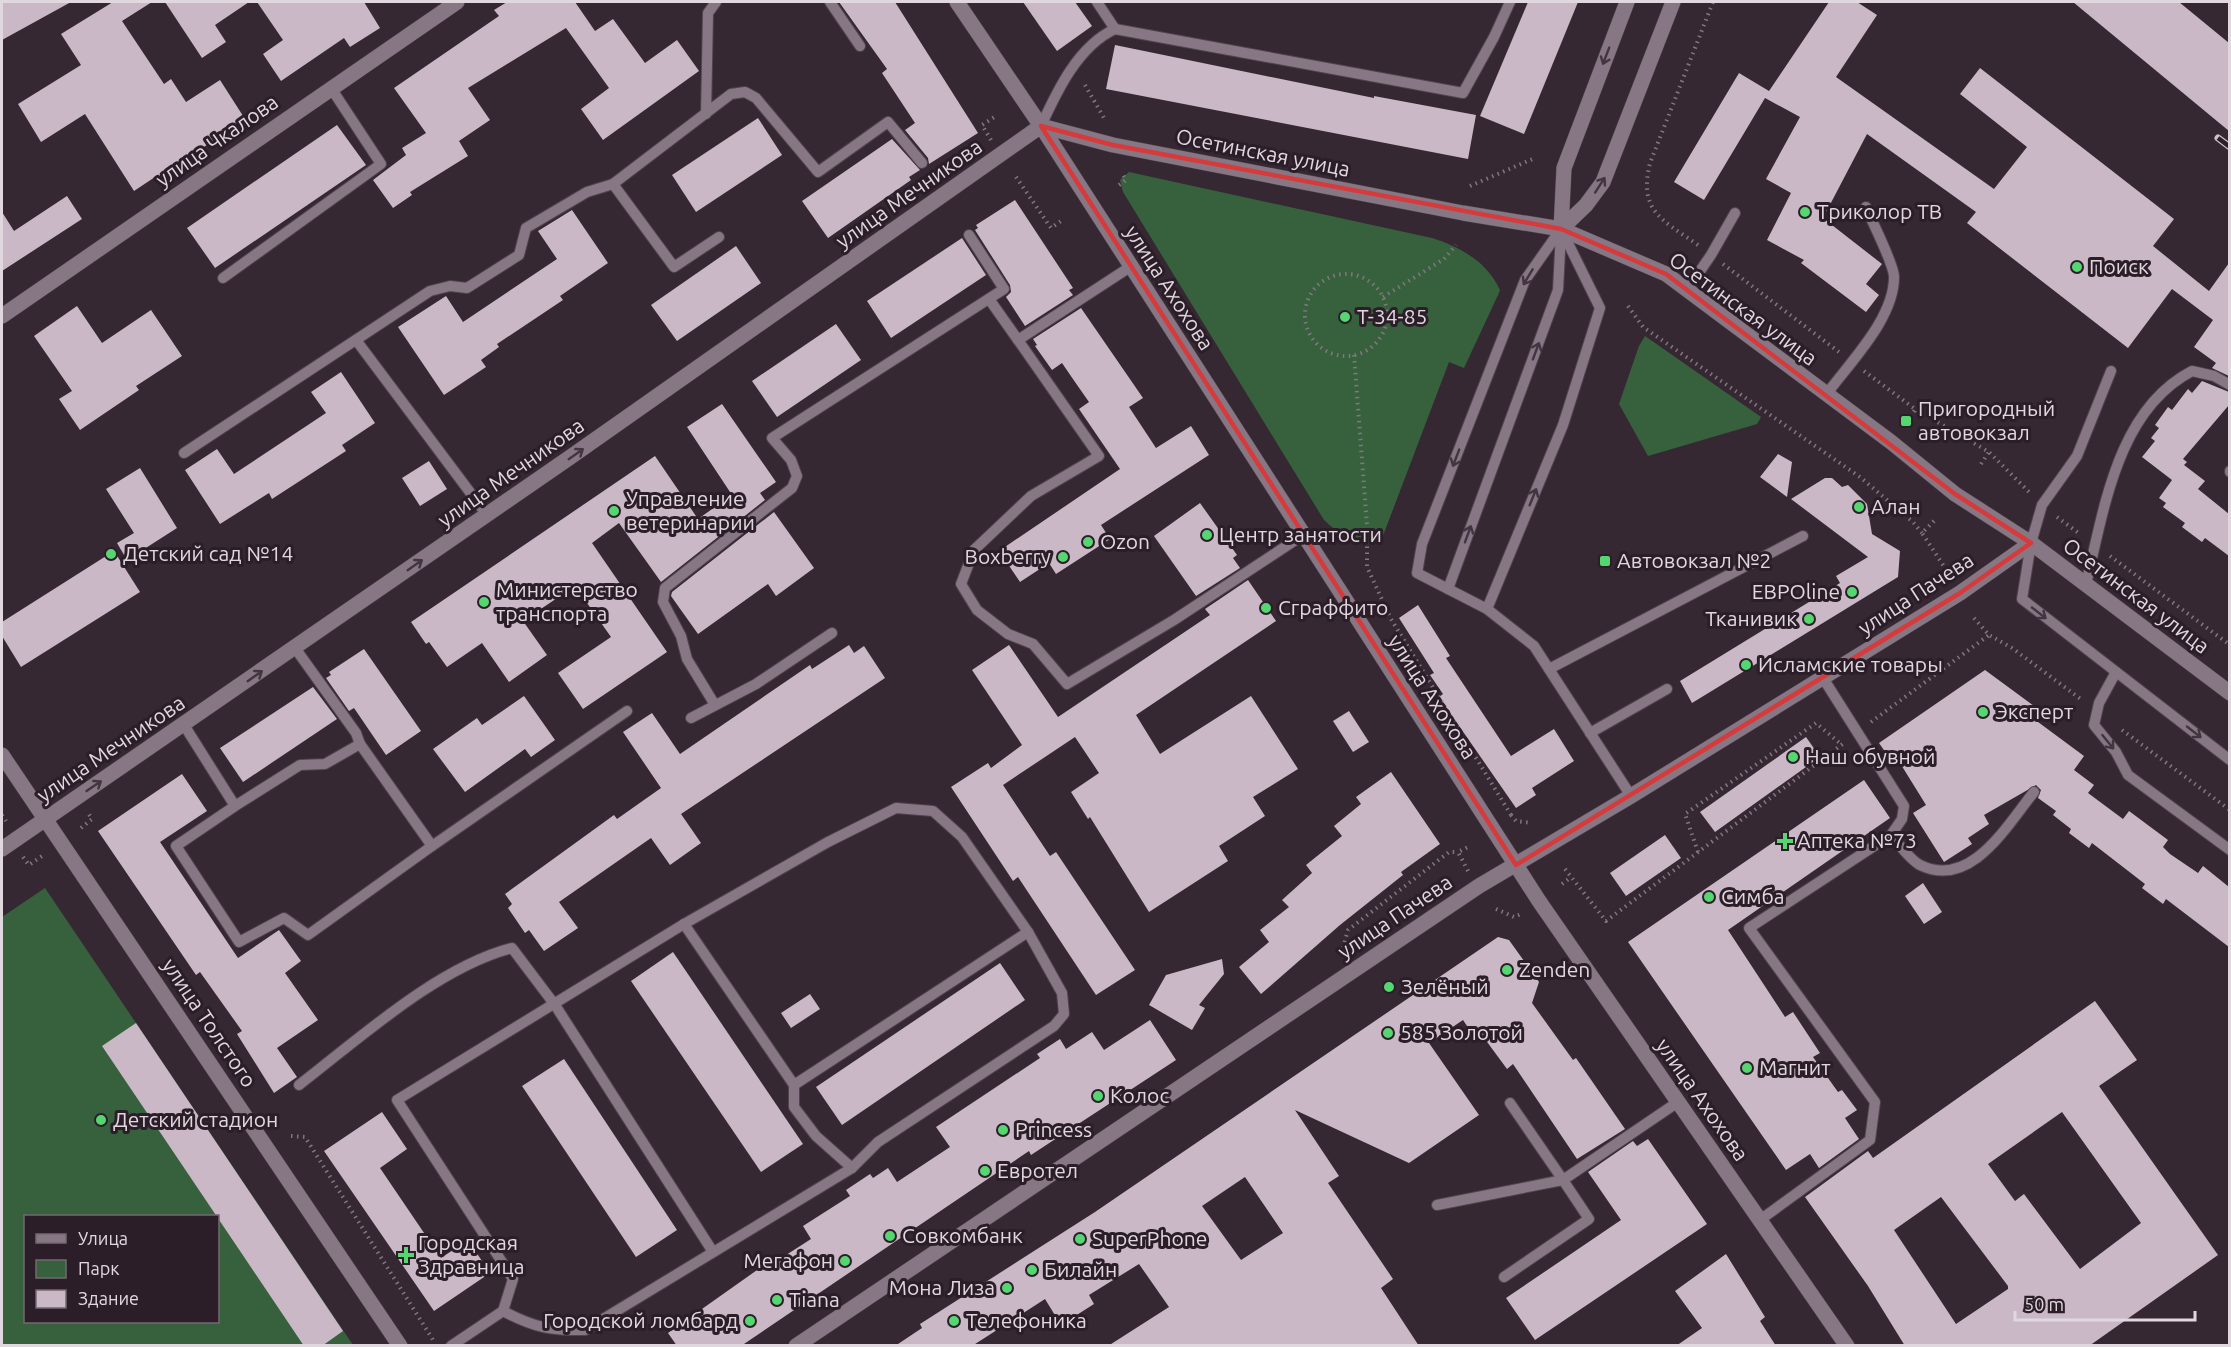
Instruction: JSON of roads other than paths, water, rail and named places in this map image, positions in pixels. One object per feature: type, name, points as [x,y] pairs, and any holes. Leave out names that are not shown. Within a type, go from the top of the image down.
[{"type":"street","name":"улица Чкалова","points":[[2,316],[457,2]]},
{"type":"street","name":"улица Ахохова","points":[[957,2],[1041,126],[1516,865],[1846,1346]]},
{"type":"street","points":[[1561,229],[1564,168],[1627,2]]},
{"type":"street","points":[[1561,229],[1586,205],[1604,182],[1673,2]]},
{"type":"street","name":"Осетинская улица","points":[[1041,126],[1113,145],[1463,213],[1561,229],[1666,274],[1891,442],[1955,494],[2031,543],[2229,693]]},
{"type":"street","name":"улица Мечникова","points":[[2,849],[487,515],[1041,126]]},
{"type":"street","name":"улица Пачева","points":[[796,1346],[1479,886],[1631,796],[1960,593],[2031,543]]},
{"type":"street","name":"улица Толстого","points":[[2,754],[400,1346]]},
{"type":"lane","points":[[706,114],[708,13],[716,2]]},
{"type":"lane","points":[[830,2],[860,46]]},
{"type":"lane","points":[[1097,2],[1115,29]]},
{"type":"lane","points":[[1041,126],[1057,90],[1068,75],[1098,37],[1115,29],[1463,93],[1494,37],[1510,2]]},
{"type":"lane","points":[[223,278],[381,164],[331,88]]},
{"type":"lane","points":[[184,453],[430,291],[450,286],[467,288],[519,255],[526,228],[587,192],[613,184],[731,94],[746,92],[756,98],[818,172],[888,122],[922,163]]},
{"type":"lane","points":[[613,184],[674,267],[719,237]]},
{"type":"lane","points":[[1826,395],[1882,319],[1891,300],[1894,274],[1866,207]]},
{"type":"lane","points":[[1687,290],[1711,255],[1735,213]]},
{"type":"lane","points":[[1448,589],[1558,290],[1561,229]]},
{"type":"lane","points":[[1561,229],[1525,280],[1422,544],[1417,573],[1487,609],[1534,646],[1631,796]]},
{"type":"lane","points":[[1487,609],[1563,425],[1600,308],[1561,229]]},
{"type":"lane","points":[[715,705],[687,659],[681,636],[663,602],[665,588],[792,488],[797,476],[791,460],[772,438],[1004,289],[969,235]]},
{"type":"lane","points":[[1017,340],[1130,267]]},
{"type":"lane","points":[[988,299],[1099,456],[1031,496],[974,550],[961,584],[977,610],[1008,634],[1033,644],[1067,684],[1174,620],[1303,535]]},
{"type":"lane","points":[[356,340],[487,515]]},
{"type":"lane","points":[[2111,371],[2077,456],[2042,505],[2031,543],[2022,599],[2229,760]]},
{"type":"lane","points":[[2086,584],[2118,460],[2137,426],[2172,381],[2192,371],[2214,376],[2229,385]]},
{"type":"lane","points":[[1549,669],[1803,537]]},
{"type":"lane","points":[[690,718],[756,684],[832,633]]},
{"type":"lane","points":[[295,648],[432,846]]},
{"type":"lane","points":[[2116,672],[2099,703],[2094,725],[2116,752],[2128,775],[2229,850]]},
{"type":"lane","points":[[1760,1220],[1870,1140],[1875,1102],[1749,928],[1891,835],[1902,819],[1904,806],[1823,678]]},
{"type":"lane","points":[[1590,733],[1667,689]]},
{"type":"lane","points":[[360,744],[325,764],[300,765],[176,846],[239,942],[284,918],[308,935],[627,711]]},
{"type":"lane","points":[[184,725],[235,806]]},
{"type":"lane","points":[[1891,835],[1918,864],[1938,872],[1956,870],[1986,851],[2034,792]]},
{"type":"lane","points":[[452,1346],[503,1311],[513,1280],[397,1100],[684,924],[828,842],[896,808],[933,811],[962,837],[1028,932],[1062,993],[1064,1014],[1054,1026],[878,1142],[852,1168],[585,1330],[554,1331],[529,1324],[503,1311]]},
{"type":"lane","points":[[684,924],[794,1085],[794,1107],[816,1136],[852,1168]]},
{"type":"lane","points":[[794,1085],[1028,932]]},
{"type":"lane","points":[[298,1085],[411,999],[485,955],[512,948],[555,1005],[713,1252]]},
{"type":"lane","points":[[1437,1205],[1563,1180],[1678,1102]]},
{"type":"lane","points":[[1504,1277],[1589,1219],[1510,1103]]},
{"type":"railway","points":[[2218,138],[2230,147]]},
{"type":"place","name":"Триколор ТВ","points":[[1805,212]]},
{"type":"place","name":"Поиск","points":[[2077,267]]},
{"type":"place","name":"Т-34-85","points":[[1345,317]]},
{"type":"place","name":"Пригородный автовокзал","points":[[1906,421]]},
{"type":"place","name":"Алан","points":[[1859,507]]},
{"type":"place","name":"Управление ветеринарии","points":[[614,511]]},
{"type":"place","name":"Центр занятости","points":[[1207,535]]},
{"type":"place","name":"Ozon","points":[[1088,542]]},
{"type":"place","name":"Детский сад №14","points":[[111,554]]},
{"type":"place","name":"Boxberry","points":[[1063,557]]},
{"type":"place","name":"Автовокзал №2","points":[[1605,561]]},
{"type":"place","name":"ЕВРОline","points":[[1852,592]]},
{"type":"place","name":"Министерство транспорта","points":[[484,602]]},
{"type":"place","name":"Сграффито","points":[[1266,608]]},
{"type":"place","name":"Тканивик","points":[[1809,619]]},
{"type":"place","name":"Исламские товары","points":[[1746,665]]},
{"type":"place","name":"Эксперт","points":[[1983,712]]},
{"type":"place","name":"Наш обувной","points":[[1793,757]]},
{"type":"place","name":"Аптека №73","points":[[1785,841]]},
{"type":"place","name":"Симба","points":[[1709,897]]},
{"type":"place","name":"Zenden","points":[[1507,970]]},
{"type":"place","name":"Зелёный","points":[[1389,987]]},
{"type":"place","name":"585 Золотой","points":[[1388,1033]]},
{"type":"place","name":"Магнит","points":[[1747,1068]]},
{"type":"place","name":"Колос","points":[[1098,1096]]},
{"type":"place","name":"Детский стадион","points":[[101,1120]]},
{"type":"place","name":"Princess","points":[[1003,1130]]},
{"type":"place","name":"Евротел","points":[[985,1171]]},
{"type":"place","name":"Совкомбанк","points":[[890,1236]]},
{"type":"place","name":"SuperPhone","points":[[1080,1239]]},
{"type":"place","name":"Городская Здравница","points":[[406,1255]]},
{"type":"place","name":"Мегафон","points":[[845,1261]]},
{"type":"place","name":"Билайн","points":[[1032,1270]]},
{"type":"place","name":"Мона Лиза","points":[[1007,1288]]},
{"type":"place","name":"Tiana","points":[[777,1300]]},
{"type":"place","name":"Городской ломбард","points":[[750,1321]]},
{"type":"place","name":"Телефоника","points":[[954,1321]]}]
